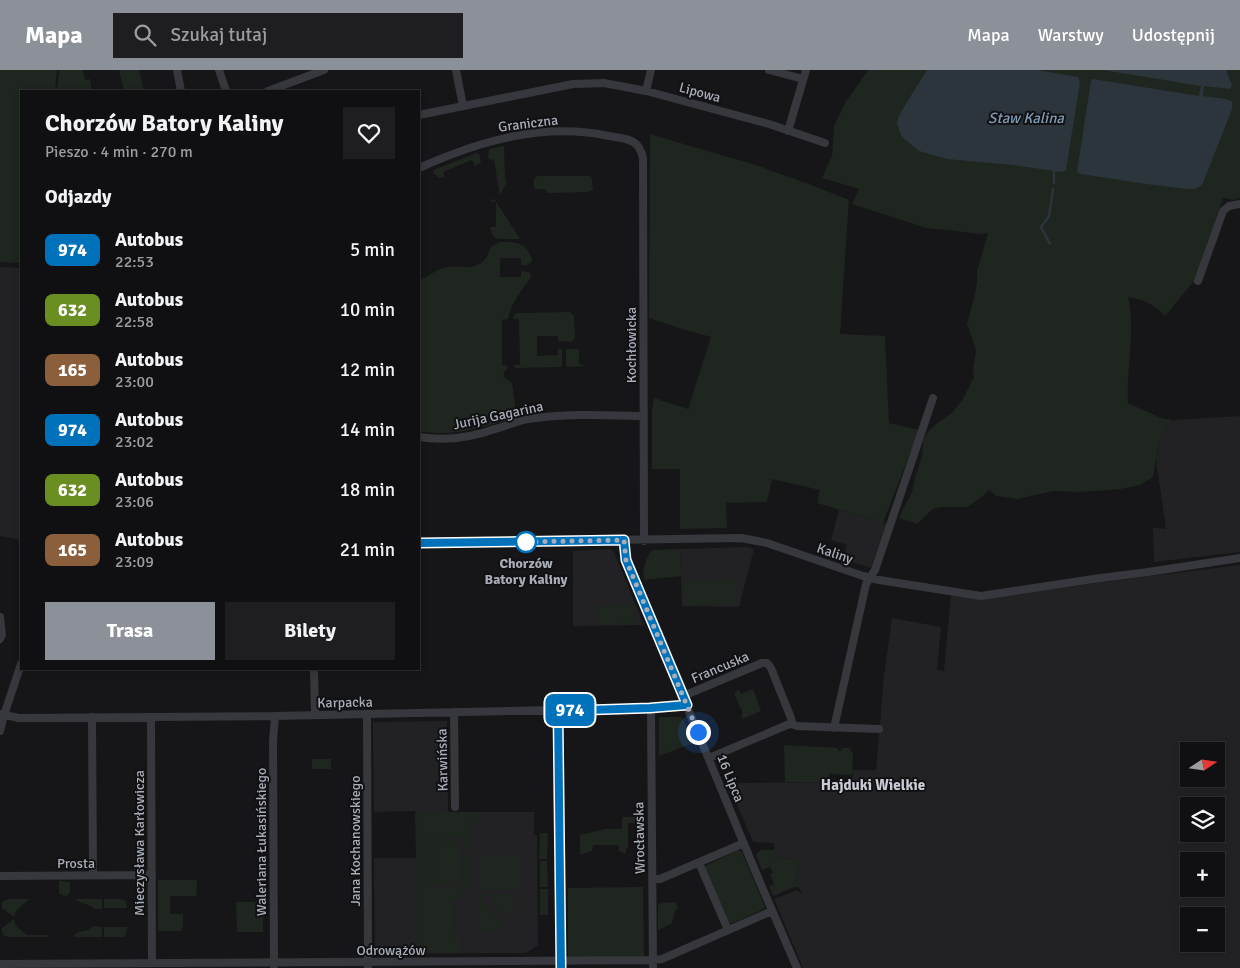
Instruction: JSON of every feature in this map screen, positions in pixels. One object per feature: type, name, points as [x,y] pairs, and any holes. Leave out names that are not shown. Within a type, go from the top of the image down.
[{"type":"street","points":[[177,70],[181,90]]},
{"type":"street","points":[[219,70],[226,90]]},
{"type":"street","points":[[271,90],[324,70]]},
{"type":"street","points":[[456,70],[463,106]]},
{"type":"street","points":[[646,91],[650,70]]},
{"type":"street","points":[[769,70],[804,79]]},
{"type":"street","points":[[788,131],[806,70]]},
{"type":"street","name":"Lipowa","points":[[420,115],[582,83],[613,84],[769,124],[825,143]]},
{"type":"street","name":"Graniczna","points":[[420,168],[482,144],[535,132],[572,131],[595,133],[634,142],[642,149]]},
{"type":"street","name":"Kochłowicka","points":[[642,149],[644,540]]},
{"type":"street","points":[[1198,281],[1223,211],[1229,206],[1240,204]]},
{"type":"street","points":[[834,728],[866,584],[875,570],[933,398]]},
{"type":"street","name":"Jurija Gagarina","points":[[420,437],[434,439],[463,437],[535,418],[584,415],[643,416]]},
{"type":"street","name":"Kaliny","points":[[420,543],[741,538],[767,543],[871,578],[947,592],[981,596],[1240,558]]},
{"type":"street","name":"16 Lipca","points":[[624,540],[626,560],[797,968]]},
{"type":"street","points":[[0,618],[2,635],[0,639]]},
{"type":"street","name":"Francuska","points":[[683,696],[762,663],[767,663],[785,701],[792,724]]},
{"type":"street","points":[[0,731],[2,715],[20,667]]},
{"type":"street","points":[[314,670],[314,715]]},
{"type":"street","name":"Karpacka","points":[[2,715],[19,718],[275,716],[558,711],[687,705]]},
{"type":"street","name":"Wrocławska","points":[[650,708],[653,964]]},
{"type":"street","points":[[558,711],[561,965]]},
{"type":"street","name":"Karwińska","points":[[454,712],[455,807]]},
{"type":"street","name":"Jana Kochanowskiego","points":[[367,714],[368,965]]},
{"type":"street","name":"Waleriana Łukasińskiego","points":[[274,966],[273,741],[275,716]]},
{"type":"street","points":[[92,717],[93,875]]},
{"type":"street","name":"Mieczysława Karłowicza","points":[[151,717],[152,966]]},
{"type":"street","points":[[709,758],[792,724],[798,726],[879,729]]},
{"type":"street","points":[[652,879],[660,879],[744,843]]},
{"type":"street","points":[[699,863],[728,930]]},
{"type":"street","name":"Prosta","points":[[0,876],[152,875]]},
{"type":"street","name":"Odrowążów","points":[[0,964],[274,966],[653,964],[772,911]]},
{"type":"shaded area","points":[[0,70],[57,70],[55,90],[20,90],[20,263],[0,262]]},
{"type":"shaded area","points":[[59,70],[83,70],[85,80],[90,79],[92,90],[57,90]]},
{"type":"shaded area","points":[[119,70],[139,70],[144,90],[124,90]]},
{"type":"shaded area","points":[[868,70],[1240,70],[1240,198],[1234,200],[1223,198],[1194,281],[1165,316],[1148,303],[1128,297],[1131,336],[1128,403],[1161,418],[1173,420],[1161,439],[1153,477],[1140,485],[1120,489],[1081,492],[1053,491],[1018,499],[996,496],[989,490],[967,507],[941,507],[933,509],[917,524],[899,518],[912,492],[922,456],[923,441],[927,433],[952,413],[963,399],[974,377],[973,369],[976,350],[967,324],[975,294],[977,271],[988,233],[981,234],[926,228],[852,204],[859,189],[822,178],[832,156],[834,126],[845,103]]},
{"type":"shaded area","points":[[650,134],[762,167],[849,200],[840,334],[885,336],[889,423],[919,430],[883,523],[817,503],[820,490],[772,479],[767,502],[726,503],[727,528],[680,529],[680,469],[652,469],[652,410],[654,398],[688,409],[711,337],[649,318]]},
{"type":"shaded area","points":[[504,146],[505,179],[507,181],[500,196],[494,160],[488,159],[489,149]]},
{"type":"shaded area","points":[[477,153],[481,161],[475,166],[472,160],[443,172],[445,177],[439,178],[434,174],[433,170]]},
{"type":"shaded area","points":[[538,176],[590,176],[592,178],[593,190],[588,192],[547,193],[545,189],[535,189],[533,184]]},
{"type":"shaded area","points":[[492,199],[495,200],[520,239],[498,239],[492,235],[490,227],[496,227],[496,202],[490,201]]},
{"type":"shaded area","points":[[499,242],[519,244],[526,249],[532,259],[528,265],[521,265],[521,258],[500,258],[500,277],[521,277],[521,271],[529,272],[531,275],[514,302],[508,319],[502,320],[502,365],[508,366],[503,376],[512,383],[517,418],[456,432],[432,433],[420,431],[420,280],[443,268],[478,265],[486,259],[492,246]]},
{"type":"shaded area","points":[[0,267],[20,268],[20,540],[0,536]]},
{"type":"shaded area","points":[[570,312],[574,316],[575,338],[572,342],[558,341],[558,336],[537,336],[537,356],[558,355],[558,349],[562,349],[561,367],[515,368],[514,365],[520,365],[519,319],[513,319],[514,315],[518,313]]},
{"type":"shaded area","points":[[567,349],[579,349],[579,364],[584,366],[567,367]]},
{"type":"shaded area","points":[[1240,416],[1240,552],[1154,562],[1153,528],[1166,529],[1156,460],[1161,437],[1173,420]]},
{"type":"shaded area","points":[[839,510],[887,524],[871,568],[843,559],[847,545],[831,540]]},
{"type":"shaded area","points":[[747,547],[754,549],[739,607],[682,606],[680,549]]},
{"type":"shaded area","points":[[611,549],[614,552],[644,625],[573,626],[573,551]]},
{"type":"shaded area","points":[[680,549],[681,576],[644,580],[645,564],[652,550]]},
{"type":"shaded area","points":[[1240,565],[1240,968],[803,968],[774,899],[797,890],[802,894],[796,880],[798,859],[774,858],[774,843],[753,842],[728,783],[852,782],[853,770],[876,770],[884,676],[892,618],[941,627],[937,670],[944,671],[951,595],[979,599]]},
{"type":"shaded area","points":[[736,579],[736,604],[685,606],[684,580]]},
{"type":"shaded area","points":[[634,605],[635,623],[597,625],[596,606]]},
{"type":"shaded area","points":[[753,689],[761,711],[742,719],[742,709],[734,693],[739,690],[741,694]]},
{"type":"shaded area","points":[[659,717],[682,717],[694,743],[659,756]]},
{"type":"shaded area","points":[[447,721],[448,812],[534,812],[534,835],[537,835],[538,945],[526,953],[375,954],[374,858],[416,858],[415,811],[374,812],[373,722]]},
{"type":"shaded area","points":[[784,745],[838,748],[841,751],[842,748],[850,748],[853,755],[852,775],[829,774],[829,782],[785,782]]},
{"type":"shaded area","points":[[312,759],[331,759],[331,769],[312,769]]},
{"type":"shaded area","points":[[416,812],[480,812],[480,821],[470,822],[471,851],[464,851],[464,838],[430,839],[430,888],[461,887],[461,899],[452,900],[453,942],[455,942],[455,933],[460,933],[460,952],[417,953]]},
{"type":"shaded area","points":[[622,817],[641,817],[640,823],[628,823],[628,848],[626,849],[626,854],[619,851],[619,845],[593,845],[592,851],[580,855],[580,835],[605,829],[622,829]]},
{"type":"shaded area","points":[[540,833],[548,833],[547,859],[539,859]]},
{"type":"shaded area","points":[[432,841],[460,841],[461,885],[433,885]]},
{"type":"shaded area","points":[[738,850],[742,852],[765,907],[730,923],[705,866]]},
{"type":"shaded area","points":[[762,850],[774,850],[774,858],[798,859],[796,880],[800,888],[795,887],[773,896],[769,886],[774,884],[770,874],[773,873],[770,867],[762,870],[756,855]]},
{"type":"shaded area","points":[[464,856],[471,856],[471,889],[464,889]]},
{"type":"shaded area","points":[[479,856],[520,856],[520,889],[482,890],[479,885]]},
{"type":"shaded area","points":[[540,861],[547,861],[548,887],[540,887]]},
{"type":"shaded area","points":[[158,880],[197,880],[196,896],[170,896],[170,914],[183,914],[181,931],[158,931]]},
{"type":"shaded area","points":[[59,881],[70,882],[70,892],[68,895],[64,896],[59,893]]},
{"type":"shaded area","points":[[643,887],[644,957],[568,957],[568,888]]},
{"type":"shaded area","points":[[540,889],[548,889],[548,915],[540,915]]},
{"type":"shaded area","points":[[486,894],[514,894],[514,913],[501,914]]},
{"type":"shaded area","points":[[480,896],[504,926],[497,926],[496,931],[480,931]]},
{"type":"shaded area","points":[[8,899],[29,899],[18,909],[14,917],[2,908],[2,902]]},
{"type":"shaded area","points":[[75,899],[102,899],[102,909],[94,909]]},
{"type":"shaded area","points":[[104,899],[123,899],[126,902],[127,908],[104,908]]},
{"type":"shaded area","points":[[236,902],[263,902],[263,932],[237,932]]},
{"type":"shaded area","points":[[675,902],[679,908],[676,909],[671,924],[658,930],[658,905]]},
{"type":"shaded area","points":[[14,919],[16,926],[27,935],[47,935],[49,937],[4,936],[2,928]]},
{"type":"shaded area","points":[[94,926],[102,927],[102,937],[74,937],[76,933],[88,930]]},
{"type":"shaded area","points":[[104,927],[127,927],[123,937],[104,937]]},
{"type":"water","name":"Staw Kalina","points":[[927,70],[1037,70],[1078,77],[1080,82],[1066,170],[1062,172],[947,159],[919,151],[902,137],[897,123],[899,116]]},
{"type":"water","name":"Staw Kalina","points":[[1103,70],[1226,70],[1232,85],[1230,89],[1204,86],[1203,96],[1226,99],[1232,102],[1232,109],[1203,183],[1200,186],[1195,189],[1188,189],[1077,172],[1092,79],[1199,96],[1201,86]]},
{"type":"waterway","points":[[1054,171],[1054,183]]},
{"type":"waterway","points":[[1050,244],[1041,227],[1049,216],[1053,189]]},
{"type":"bus line","name":"974","points":[[420,543],[624,540],[626,560],[687,705],[558,711],[561,968]]},
{"type":"place","name":"Chorzów Batory Kaliny","points":[[526,542]]},
{"type":"district","name":"Hajduki Wielkie","points":[[873,785]]},
{"type":"route","points":[[526,542],[522,542],[624,540],[626,560],[698,732]]}]
